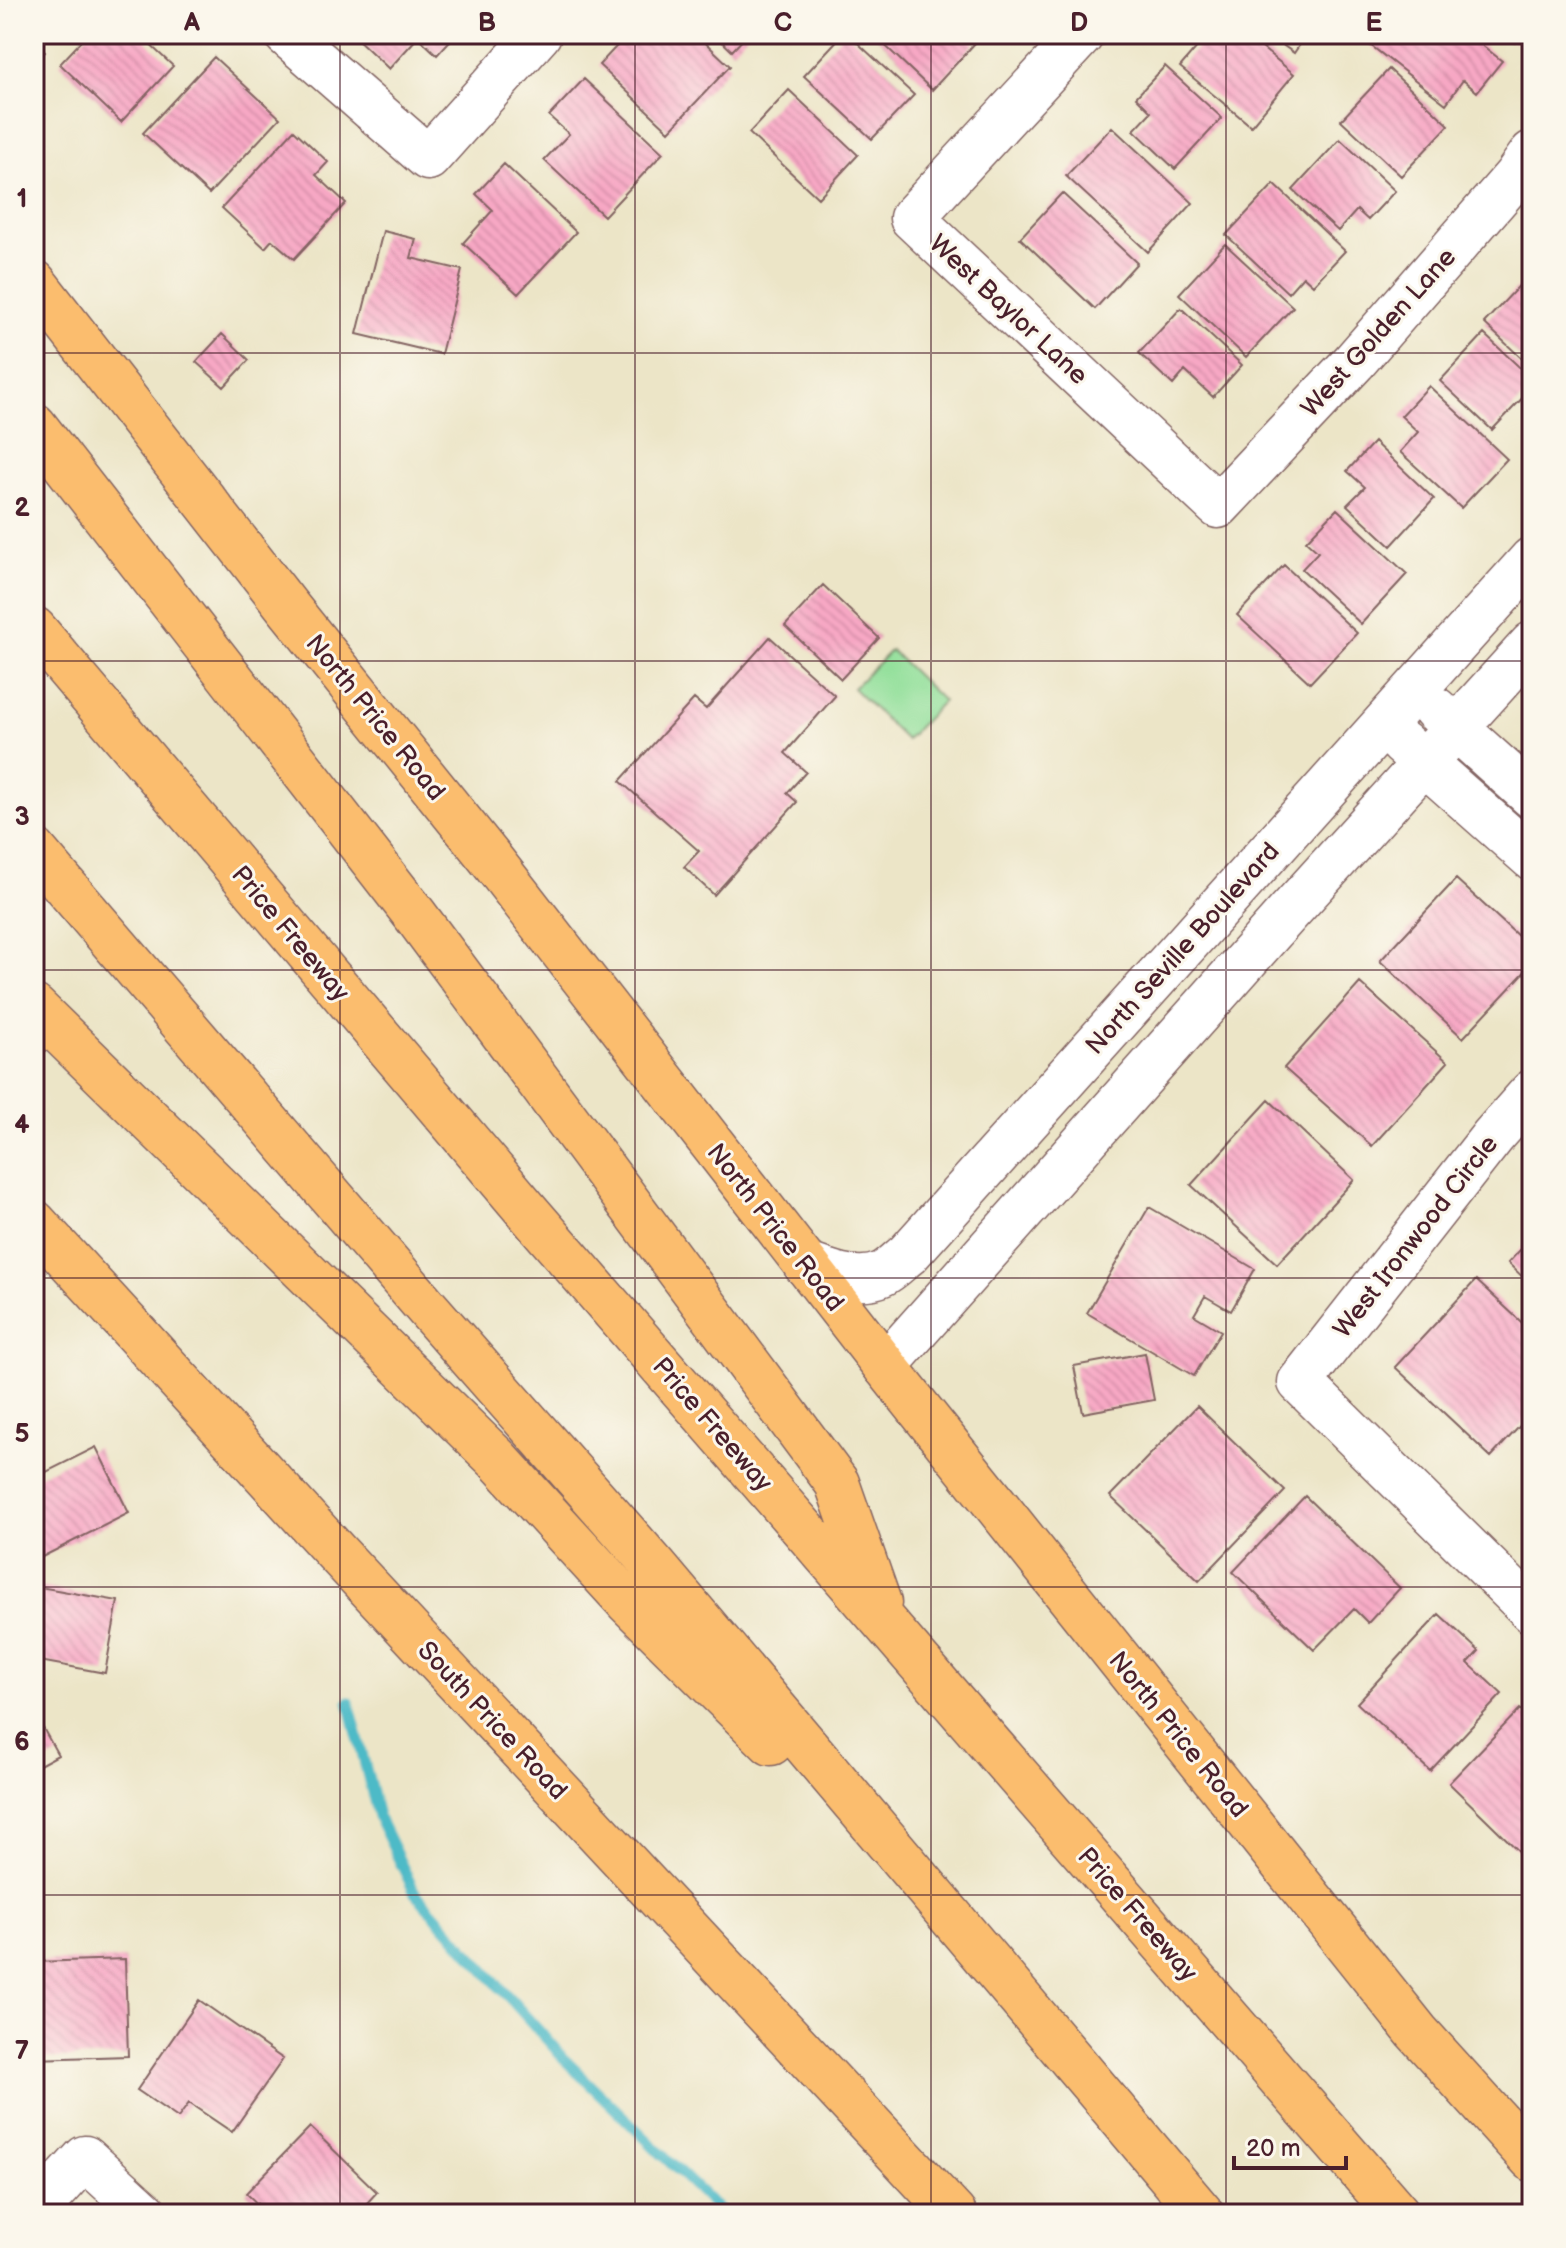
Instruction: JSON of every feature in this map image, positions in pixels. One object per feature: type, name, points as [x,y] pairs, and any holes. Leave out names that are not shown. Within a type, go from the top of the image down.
[{"type":"main road","name":"North Price Road","points":[[34,282],[286,605],[489,857],[885,1366],[1417,2032],[1532,2159]]},
{"type":"main road","points":[[34,425],[415,915],[837,1483],[887,1624]]},
{"type":"main road","name":"Price Freeway","points":[[34,629],[528,1212],[1398,2214]]},
{"type":"main road","points":[[34,850],[427,1308],[656,1568],[1202,2214]]},
{"type":"main road","points":[[34,1007],[497,1459],[627,1601],[972,1942]]},
{"type":"main road","name":"South Price Road","points":[[34,1222],[324,1540],[954,2214]]},
{"type":"street","points":[[286,34],[428,158],[539,34]]},
{"type":"street","name":"West Baylor Lane","points":[[1082,34],[912,218],[1218,506]]},
{"type":"street","name":"West Golden Lane","points":[[1218,506],[1354,362],[1515,177],[1532,153]]},
{"type":"street","name":"North Seville Boulevard","points":[[805,1264],[855,1278],[881,1274],[908,1254],[1532,559]]},
{"type":"street","points":[[885,1366],[1532,644]]},
{"type":"street","points":[[1414,690],[1532,796]]},
{"type":"street","points":[[1383,725],[1532,858]]},
{"type":"street","points":[[1245,878],[1287,914]]},
{"type":"street","name":"West Ironwood Circle","points":[[1532,1092],[1493,1136],[1300,1382],[1532,1611]]},
{"type":"street","points":[[34,2214],[85,2158],[146,2214]]},
{"type":"green space","points":[[891,650],[943,701],[906,740],[853,688]]},
{"type":"building","points":[[88,34],[153,34],[146,41],[173,66],[121,122],[60,64]]},
{"type":"building","points":[[352,34],[456,34],[437,55],[418,37],[389,69]]},
{"type":"building","points":[[628,34],[696,34],[730,66],[669,131],[599,65]]},
{"type":"building","points":[[714,34],[748,34],[732,51]]},
{"type":"building","points":[[843,34],[848,34],[914,95],[872,139],[804,76]]},
{"type":"building","points":[[873,34],[965,34],[975,43],[932,90]]},
{"type":"building","points":[[1192,34],[1245,34],[1294,74],[1251,126],[1180,67],[1199,45],[1189,37]]},
{"type":"building","points":[[1267,34],[1307,34],[1294,53]]},
{"type":"building","points":[[1377,34],[1468,34],[1502,61],[1477,92],[1463,80],[1446,104],[1369,44]]},
{"type":"building","points":[[1501,34],[1521,34],[1515,43]]},
{"type":"building","points":[[34,42],[45,52],[34,64]]},
{"type":"building","points":[[214,57],[280,118],[209,194],[143,133]]},
{"type":"building","points":[[1165,66],[1222,118],[1175,169],[1134,130],[1151,112],[1136,97]]},
{"type":"building","points":[[1389,69],[1449,125],[1401,176],[1341,120]]},
{"type":"building","points":[[584,79],[663,153],[604,216],[544,160],[569,134],[549,116]]},
{"type":"building","points":[[789,90],[858,155],[818,198],[749,133]]},
{"type":"building","points":[[1112,127],[1193,203],[1148,252],[1066,176]]},
{"type":"building","points":[[294,130],[328,162],[316,175],[346,203],[294,259],[272,240],[265,248],[222,208]]},
{"type":"building","points":[[1340,139],[1395,191],[1368,220],[1357,210],[1338,231],[1293,190]]},
{"type":"building","points":[[504,164],[576,232],[518,294],[463,243],[493,210],[476,194]]},
{"type":"building","points":[[1274,184],[1345,251],[1313,285],[1303,276],[1288,293],[1226,235]]},
{"type":"building","points":[[1062,193],[1137,263],[1095,309],[1020,238]]},
{"type":"building","points":[[383,231],[416,239],[411,258],[462,270],[441,354],[357,334]]},
{"type":"building","points":[[1225,244],[1293,307],[1246,357],[1179,294]]},
{"type":"building","points":[[1532,272],[1532,368],[1484,323]]},
{"type":"building","points":[[1181,308],[1242,365],[1213,397],[1185,371],[1173,385],[1139,353]]},
{"type":"building","points":[[222,334],[249,360],[224,387],[196,362]]},
{"type":"building","points":[[1484,334],[1532,379],[1532,388],[1492,430],[1440,381]]},
{"type":"building","points":[[1429,386],[1507,459],[1461,508],[1400,452],[1418,432],[1401,416]]},
{"type":"building","points":[[1374,442],[1434,499],[1391,546],[1347,505],[1365,487],[1347,471]]},
{"type":"building","points":[[1337,509],[1407,574],[1361,624],[1302,569],[1318,552],[1306,541]]},
{"type":"building","points":[[1284,565],[1357,633],[1310,683],[1237,615]]},
{"type":"building","points":[[823,585],[879,638],[841,679],[785,626]]},
{"type":"building","points":[[770,637],[835,696],[785,753],[806,772],[787,793],[797,802],[714,895],[684,867],[699,851],[620,781],[694,699],[706,709]]},
{"type":"building","points":[[1456,879],[1532,949],[1532,964],[1463,1038],[1380,961]]},
{"type":"building","points":[[1360,983],[1448,1062],[1372,1146],[1284,1068]]},
{"type":"building","points":[[1269,1100],[1354,1180],[1277,1264],[1191,1185]]},
{"type":"building","points":[[1149,1207],[1255,1269],[1231,1311],[1205,1296],[1194,1315],[1221,1331],[1194,1376],[1087,1313]]},
{"type":"building","points":[[1532,1237],[1532,1286],[1508,1263]]},
{"type":"building","points":[[1476,1280],[1532,1332],[1532,1413],[1491,1457],[1395,1367]]},
{"type":"building","points":[[1145,1353],[1154,1400],[1083,1413],[1074,1366]]},
{"type":"building","points":[[1197,1406],[1285,1491],[1199,1581],[1110,1496]]},
{"type":"building","points":[[96,1447],[129,1513],[34,1561],[34,1478]]},
{"type":"building","points":[[1305,1496],[1400,1588],[1368,1623],[1354,1609],[1314,1650],[1233,1572]]},
{"type":"building","points":[[40,1587],[118,1601],[105,1673],[34,1660],[34,1622]]},
{"type":"building","points":[[1439,1614],[1479,1651],[1468,1663],[1502,1694],[1430,1771],[1357,1703]]},
{"type":"building","points":[[1520,1709],[1532,1721],[1532,1858],[1529,1861],[1449,1783]]},
{"type":"building","points":[[34,1712],[58,1755],[34,1768]]},
{"type":"building","points":[[125,1959],[128,2056],[34,2059],[34,1962]]},
{"type":"building","points":[[199,2000],[283,2059],[232,2132],[189,2103],[178,2118],[137,2090]]},
{"type":"building","points":[[310,2127],[377,2192],[357,2214],[268,2214],[246,2193]]},
{"type":"waterway","points":[[349,1702],[378,1816],[415,1893],[568,2063],[723,2214]]}]
